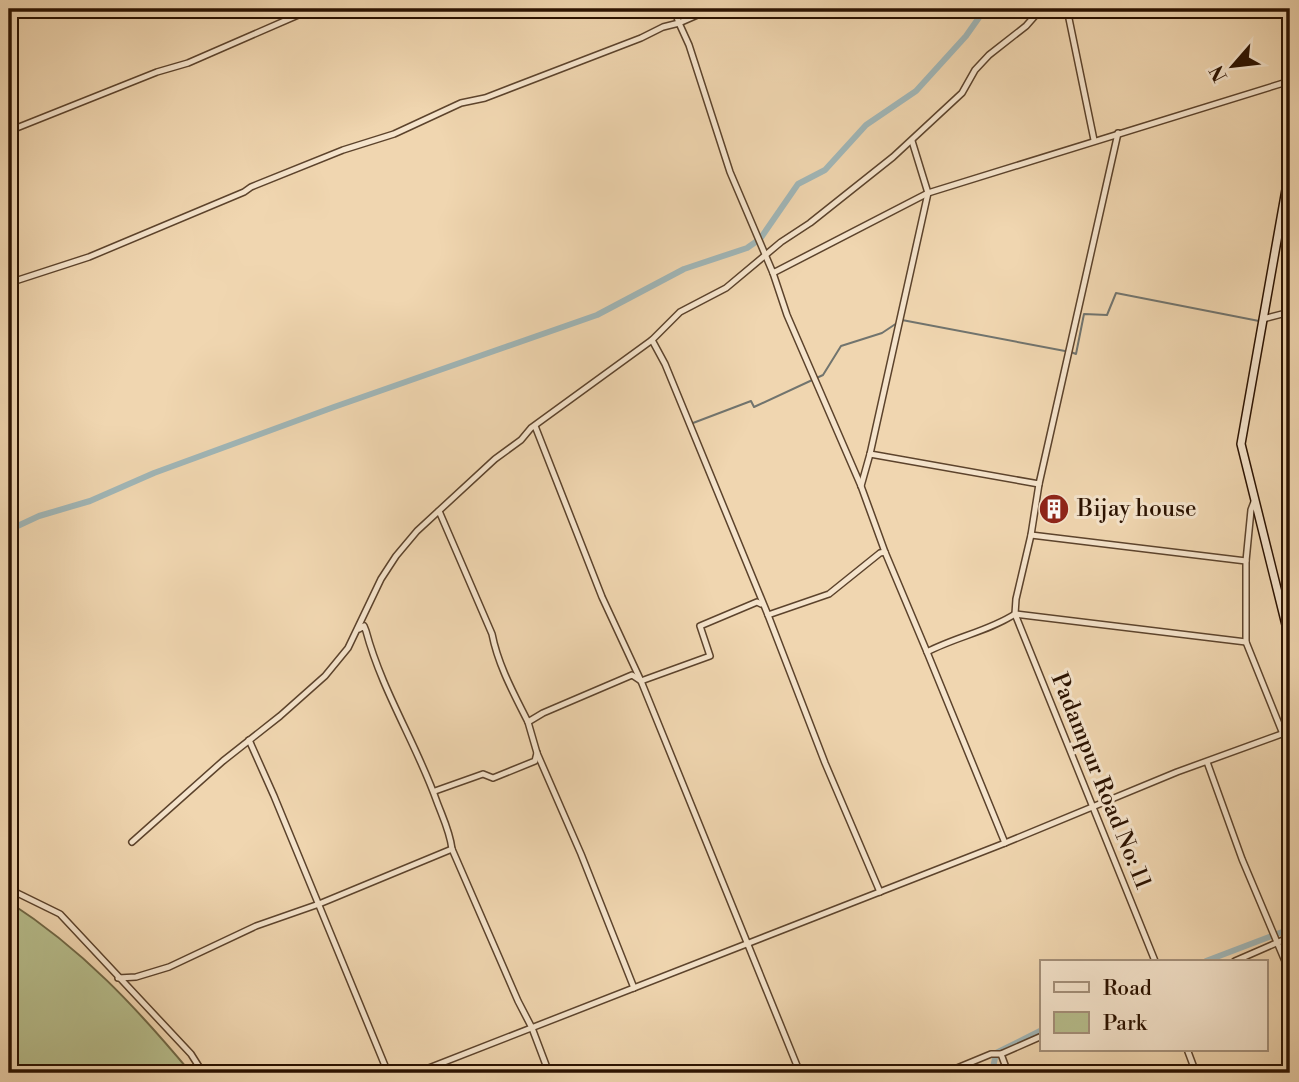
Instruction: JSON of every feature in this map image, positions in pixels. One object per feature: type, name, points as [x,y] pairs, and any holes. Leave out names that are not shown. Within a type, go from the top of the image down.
[{"type":"street","points":[[9,131],[188,62],[312,9]]},
{"type":"street","points":[[674,9],[689,44],[730,172],[777,281],[787,315],[861,486],[885,552],[1005,843]]},
{"type":"street","points":[[9,284],[89,257],[343,150],[394,134],[461,103],[485,98],[711,9]]},
{"type":"street","points":[[132,842],[325,676],[348,648],[381,579],[396,556],[495,459],[652,340],[680,313],[726,288],[912,141],[962,93],[975,69],[989,54],[1026,26],[1041,9]]},
{"type":"street","points":[[1067,9],[1094,140]]},
{"type":"street","points":[[773,273],[928,193],[1290,81]]},
{"type":"street","points":[[1015,614],[1039,484],[1118,136]]},
{"type":"street","points":[[861,486],[928,193],[912,141]]},
{"type":"street","points":[[1290,167],[1241,444],[1290,641]]},
{"type":"street","points":[[1263,322],[1290,312]]},
{"type":"street","points":[[652,340],[665,364],[880,892]]},
{"type":"street","points":[[536,426],[602,597],[641,681],[800,1073]]},
{"type":"street","points":[[870,454],[1039,484]]},
{"type":"street","points":[[1255,502],[1251,510],[1246,561],[1246,642],[1283,734]]},
{"type":"street","points":[[439,511],[492,634],[512,691],[528,722],[537,753],[581,854],[634,988]]},
{"type":"street","points":[[1031,535],[1246,561]]},
{"type":"street","points":[[768,615],[829,594],[880,553],[885,552]]},
{"type":"street","points":[[641,681],[710,656],[700,626],[757,602],[762,605]]},
{"type":"street","points":[[927,652],[1015,614],[1246,642]]},
{"type":"street","name":"Padampur Road No: 11","points":[[1015,614],[1155,960]]},
{"type":"street","points":[[357,630],[363,626],[366,631],[388,690],[435,791],[451,838],[452,849],[532,1028],[549,1073]]},
{"type":"street","points":[[528,722],[612,682],[632,675],[641,681]]},
{"type":"street","points":[[416,1073],[1005,843],[1092,806],[1290,731]]},
{"type":"street","points":[[249,740],[388,1073]]},
{"type":"street","points":[[435,791],[483,774],[493,778],[535,761],[537,753]]},
{"type":"street","points":[[1207,762],[1242,859],[1290,973]]},
{"type":"street","points":[[118,978],[136,977],[169,967],[256,926],[319,904],[452,849]]},
{"type":"street","points":[[9,889],[60,913],[191,1054],[203,1073]]},
{"type":"street","points":[[1238,960],[1290,937]]},
{"type":"street","points":[[945,1073],[990,1054],[1001,1054],[1040,1037]]},
{"type":"street","points":[[1187,1050],[1196,1073]]},
{"type":"street","points":[[1001,1054],[1008,1073]]},
{"type":"green space","points":[[9,902],[61,939],[107,980],[191,1073],[9,1073]]},
{"type":"waterway","points":[[9,530],[39,516],[90,501],[154,473],[334,407],[597,315],[684,269],[747,248],[760,239],[798,184],[825,170],[866,125],[916,91],[966,36],[985,9]]},
{"type":"waterway","points":[[1071,352],[1076,354],[1084,314],[1107,315],[1116,293],[1259,321]]},
{"type":"waterway","points":[[1275,318],[1290,315]]},
{"type":"waterway","points":[[902,320],[1065,351]]},
{"type":"waterway","points":[[693,423],[751,401],[754,407],[823,375],[841,346],[882,333],[897,323]]},
{"type":"waterway","points":[[1209,960],[1290,929]]},
{"type":"waterway","points":[[992,1073],[996,1053],[1040,1031]]},
{"type":"place","name":"Bijay house","points":[[1054,509]]}]
